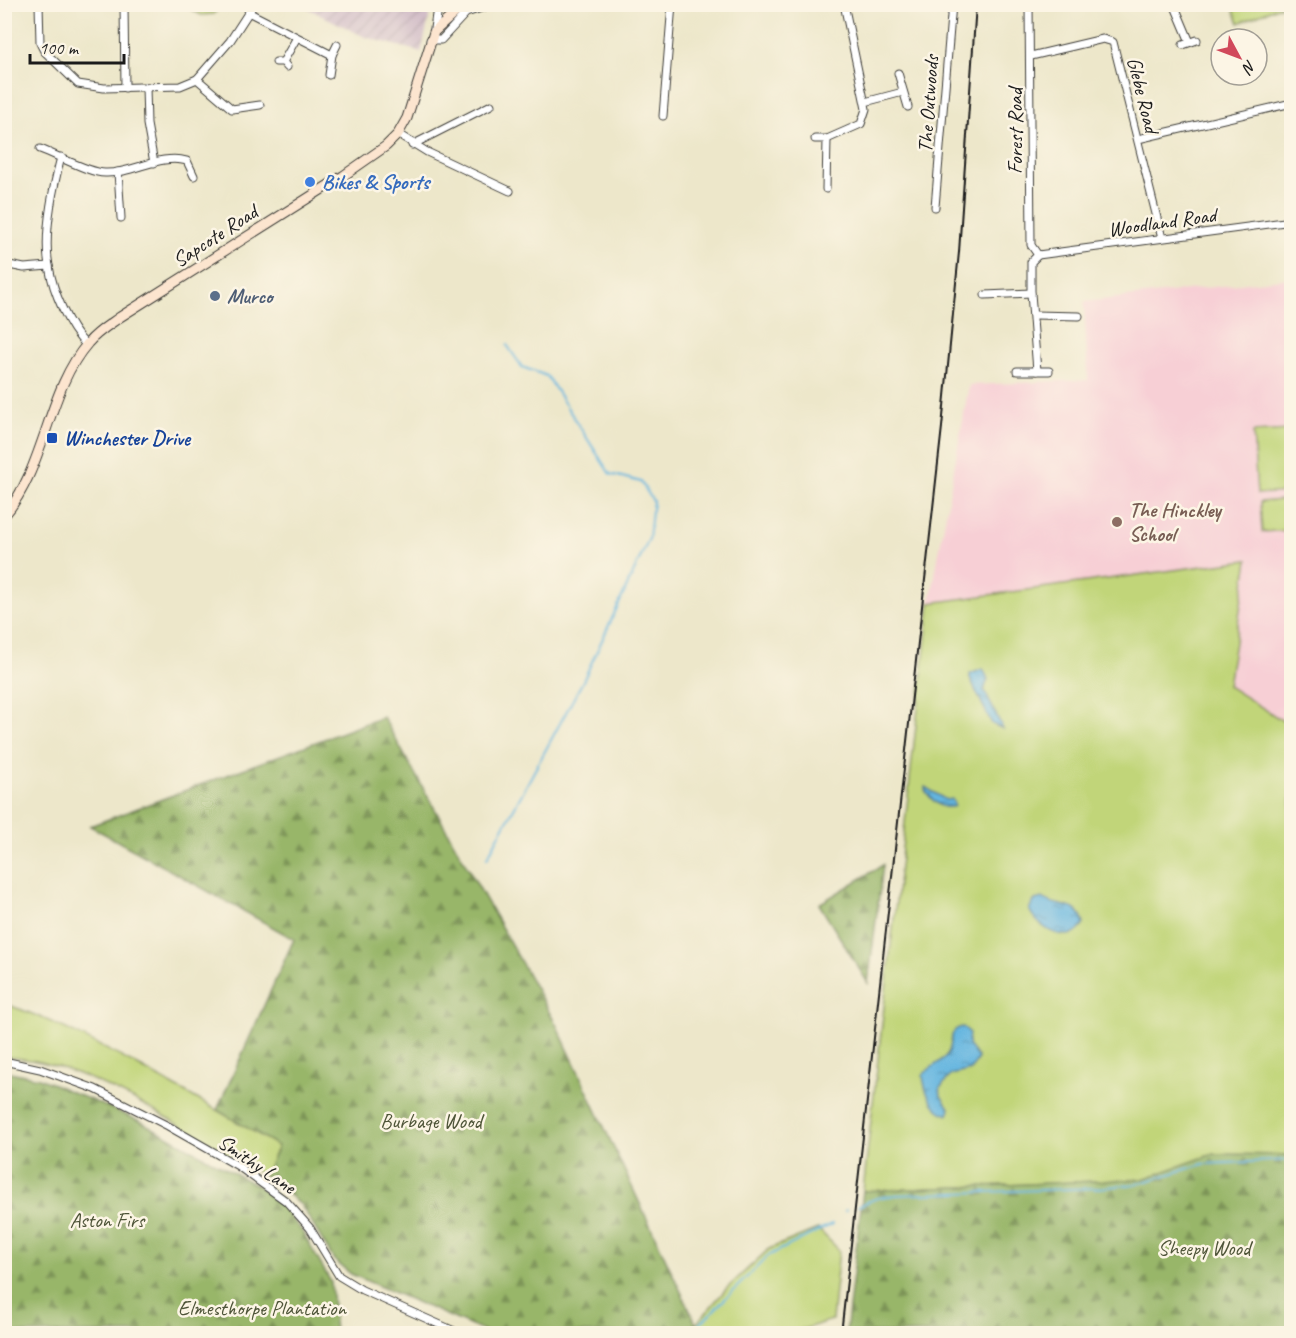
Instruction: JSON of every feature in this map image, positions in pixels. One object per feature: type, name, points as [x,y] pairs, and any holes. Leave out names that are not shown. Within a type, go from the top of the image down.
[{"type":"main road","name":"Sapcote Road","points":[[4,516],[25,488],[65,384],[86,345],[120,317],[379,152],[398,134],[407,118],[432,36],[463,5]]},
{"type":"street","points":[[39,4],[40,43],[51,60],[78,84],[125,88],[180,86],[197,79],[250,13],[254,4]]},
{"type":"street","points":[[124,4],[125,88]]},
{"type":"street","points":[[438,4],[432,36],[441,40],[466,13],[494,4]]},
{"type":"street","points":[[556,4],[573,4]]},
{"type":"street","points":[[663,116],[672,4]]},
{"type":"street","points":[[815,139],[827,139],[861,124],[866,110],[844,4]]},
{"type":"street","name":"The Outwoods","points":[[935,207],[952,4]]},
{"type":"street","name":"Forest Road","points":[[1029,4],[1031,245],[1038,255]]},
{"type":"street","points":[[1174,4],[1190,42]]},
{"type":"street","points":[[250,13],[296,39],[332,55]]},
{"type":"street","points":[[282,64],[296,39]]},
{"type":"street","name":"Glebe Road","points":[[1031,56],[1102,39],[1113,42],[1162,238]]},
{"type":"street","points":[[329,75],[336,45]]},
{"type":"street","points":[[898,73],[908,107]]},
{"type":"street","points":[[197,79],[232,109],[260,105]]},
{"type":"street","points":[[146,87],[147,124],[154,163]]},
{"type":"street","points":[[865,102],[903,92]]},
{"type":"street","points":[[1138,139],[1292,103]]},
{"type":"street","points":[[412,145],[491,105]]},
{"type":"street","points":[[398,134],[412,145],[510,191]]},
{"type":"street","points":[[825,189],[827,139]]},
{"type":"street","points":[[40,149],[103,174],[175,158],[187,161],[194,177]]},
{"type":"street","points":[[62,157],[50,217],[49,266],[64,310],[86,345]]},
{"type":"street","points":[[118,172],[121,218]]},
{"type":"street","name":"Woodland Road","points":[[1038,255],[1292,221]]},
{"type":"street","points":[[1037,371],[1031,262],[1038,255]]},
{"type":"street","points":[[4,264],[24,268],[49,266]]},
{"type":"street","points":[[985,296],[1031,293]]},
{"type":"street","points":[[1034,315],[1079,316]]},
{"type":"street","points":[[1017,371],[1049,371]]},
{"type":"street","name":"Smithy Lane","points":[[4,1061],[40,1069],[95,1089],[238,1166],[286,1201],[310,1228],[339,1276],[362,1290],[461,1334]]},
{"type":"shaded area","points":[[301,5],[432,5],[421,52],[365,37]]},
{"type":"shaded area","name":"The Hinckley School","points":[[1291,278],[1291,726],[1228,686],[1248,560],[930,603],[969,385],[1088,380],[1084,302]]},
{"type":"green space","points":[[1232,4],[1285,4],[1239,23],[1232,5]]},
{"type":"green space","points":[[183,5],[220,5],[214,14],[201,15]]},
{"type":"green space","points":[[1291,430],[1291,492],[1257,494],[1253,432]]},
{"type":"green space","points":[[1291,499],[1291,530],[1262,532],[1260,502]]},
{"type":"green space","points":[[1248,560],[1228,686],[1291,726],[1291,1162],[1288,1155],[1213,1154],[1143,1179],[863,1191],[930,603]]},
{"type":"green space","name":"Burbage Wood","points":[[383,717],[557,1026],[696,1324],[680,1333],[488,1333],[351,1274],[334,1260],[301,1205],[265,1176],[278,1146],[217,1110],[294,939],[90,826]]},
{"type":"green space","points":[[883,865],[868,983],[819,904]]},
{"type":"green space","points":[[5,1004],[56,1024],[106,1049],[278,1146],[265,1176],[156,1112],[97,1082],[41,1062],[5,1057]]},
{"type":"green space","name":"Aston Firs","points":[[5,1071],[39,1078],[140,1121],[258,1186],[282,1207],[301,1230],[331,1282],[335,1333],[5,1333]]},
{"type":"green space","name":"Sheepy Wood","points":[[1213,1154],[1288,1155],[1291,1162],[1291,1333],[846,1333],[863,1191],[1143,1179]]},
{"type":"green space","points":[[818,1229],[839,1250],[832,1320],[791,1333],[680,1334],[696,1324],[726,1289],[769,1249]]},
{"type":"water","points":[[983,669],[988,679],[984,690],[1003,729],[992,724],[970,679],[970,674]]},
{"type":"water","points":[[925,787],[946,800],[952,799],[955,806],[946,807],[938,804],[928,794]]},
{"type":"water","points":[[1042,898],[1078,912],[1084,924],[1078,931],[1070,934],[1054,933],[1039,923],[1029,909],[1035,900]]},
{"type":"water","points":[[963,1027],[969,1032],[968,1045],[978,1058],[971,1070],[951,1075],[940,1088],[941,1096],[950,1109],[948,1115],[933,1104],[925,1087],[923,1075],[948,1053],[953,1033]]},
{"type":"waterway","points":[[487,858],[583,681],[649,539],[653,501],[641,482],[610,474],[547,376],[522,367],[507,345]]},
{"type":"waterway","points":[[858,1206],[877,1198],[896,1195],[1098,1188],[1137,1184],[1203,1164],[1292,1160]]},
{"type":"waterway","points":[[690,1334],[768,1256],[832,1224]]},
{"type":"railway","points":[[841,1334],[942,427],[959,252],[976,4]]},
{"type":"place","name":"Bikes & Sports","points":[[310,182]]},
{"type":"place","name":"Murco","points":[[215,296]]},
{"type":"place","name":"Winchester Drive","points":[[52,438]]},
{"type":"place","name":"The Hinckley School","points":[[1117,522]]},
{"type":"park label","name":"Elmesthorpe Plantation","points":[[262,1308]]}]
